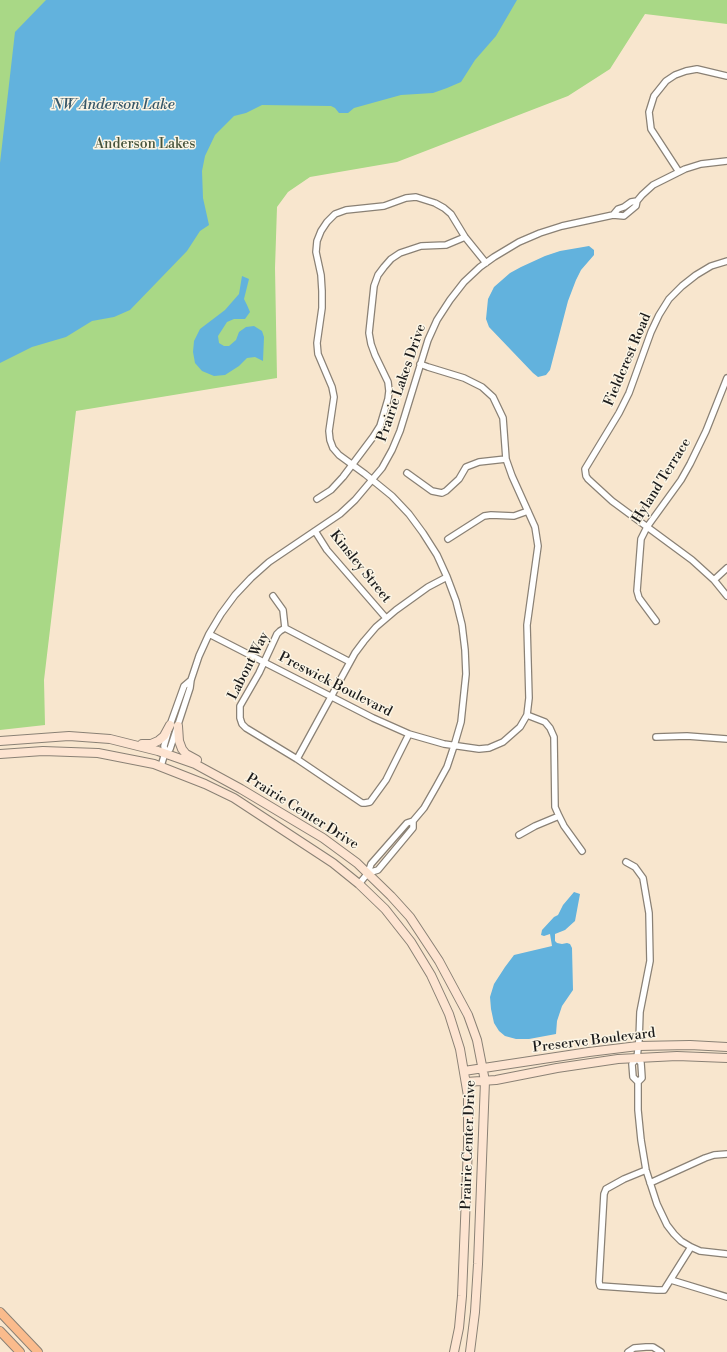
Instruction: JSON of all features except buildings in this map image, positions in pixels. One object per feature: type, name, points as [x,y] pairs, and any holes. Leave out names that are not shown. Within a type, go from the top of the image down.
[{"type":"main road","points":[[133,744],[150,744],[158,741],[174,725]]},
{"type":"main road","points":[[174,725],[180,745],[186,754],[216,769],[241,789]]},
{"type":"main road","name":"Prairie Center Drive","points":[[0,741],[69,736],[110,739],[165,753],[195,764],[241,789],[323,838],[358,863],[410,917],[439,961],[468,1015],[484,1069],[485,1081],[478,1264],[475,1312],[470,1352]]},
{"type":"main road","name":"Prairie Center Drive","points":[[0,754],[43,751],[79,752],[116,756],[161,766],[205,784],[234,798],[333,863],[359,884],[385,909],[411,942],[431,975],[451,1020],[460,1050],[469,1109],[465,1231],[459,1328],[454,1352]]},
{"type":"main road","name":"Preserve Boulevard","points":[[464,1071],[638,1046],[690,1045],[727,1047]]},
{"type":"main road","name":"Preserve Boulevard","points":[[466,1082],[485,1081],[571,1066],[637,1058],[677,1056],[727,1058]]},
{"type":"main road","points":[[0,1312],[38,1352]]},
{"type":"main road","points":[[0,1331],[20,1352]]},
{"type":"street","points":[[678,172],[651,129],[649,112],[654,96],[666,81],[675,75],[686,71],[697,69],[727,76]]},
{"type":"street","name":"Prairie Lakes Drive","points":[[161,766],[165,753],[170,749],[174,725],[190,688],[191,680],[199,656],[209,634],[221,614],[235,595],[251,578],[269,562],[345,509],[355,500],[382,468],[400,431],[428,340],[437,320],[464,282],[486,262],[519,242],[540,233],[612,215],[624,216],[636,206],[637,201],[647,189],[678,172],[701,164],[727,161]]},
{"type":"street","points":[[359,884],[368,873],[371,864],[376,858],[407,823],[413,821],[424,808],[447,767],[461,722],[466,674],[465,650],[462,625],[456,601],[437,555],[423,532],[402,507],[373,480],[339,455],[333,448],[330,440],[329,431],[334,397],[332,387],[318,354],[317,343],[322,308],[322,291],[321,275],[316,252],[317,241],[327,222],[336,214],[357,208],[370,209],[384,206],[406,198],[416,197],[430,201],[444,208],[451,214],[465,237],[486,262]]},
{"type":"street","name":"Prairie Lakes Drive","points":[[612,215],[618,209],[631,202],[637,201]]},
{"type":"street","points":[[317,499],[331,490],[353,465],[380,426],[388,400],[388,382],[375,355],[369,333],[374,286],[378,276],[384,266],[400,253],[421,246],[446,245],[465,237]]},
{"type":"street","name":"Fieldcrest Road","points":[[647,527],[598,489],[586,476],[585,470],[619,413],[629,393],[651,332],[669,299],[696,275],[711,266],[727,261]]},
{"type":"street","points":[[420,364],[428,368],[464,378],[482,387],[493,397],[503,418],[506,459],[535,527],[538,546],[527,625],[530,693],[527,715],[545,722],[550,728],[554,737],[554,796],[556,807],[559,816],[582,851]]},
{"type":"street","name":"Hyland Terrace","points":[[656,621],[639,598],[637,590],[641,539],[647,527],[681,480],[690,464],[706,431],[727,378]]},
{"type":"street","points":[[407,473],[432,491],[442,493],[459,479],[466,467],[479,462],[506,459]]},
{"type":"street","points":[[448,539],[484,516],[514,516],[528,511]]},
{"type":"street","points":[[647,527],[692,560],[714,580],[727,596]]},
{"type":"street","name":"Kinsley Street","points":[[315,531],[327,550],[386,618]]},
{"type":"street","points":[[714,580],[727,568]]},
{"type":"street","points":[[409,734],[386,780],[368,803],[362,803],[297,759],[350,662],[364,641],[376,627],[396,610],[428,587],[447,578]]},
{"type":"street","name":"Labont Way","points":[[273,596],[283,610],[285,628]]},
{"type":"street","name":"Labont Way","points":[[285,628],[278,634],[240,706],[240,718],[242,724],[246,728],[297,759]]},
{"type":"street","name":"Labont Way","points":[[285,628],[350,662]]},
{"type":"street","name":"Preswick Boulevard","points":[[209,634],[373,718],[409,734],[454,746],[479,750],[499,744],[510,737],[520,727],[527,715]]},
{"type":"street","points":[[656,737],[687,736],[727,738]]},
{"type":"street","points":[[519,835],[535,826],[559,816]]},
{"type":"street","points":[[368,873],[378,870],[414,828],[413,821]]},
{"type":"street","points":[[626,862],[635,867],[642,878],[649,913],[650,961],[640,1012],[637,1058],[632,1064],[633,1077],[638,1082],[638,1110],[646,1170],[657,1204],[667,1225],[682,1241],[691,1247],[709,1253],[727,1254]]},
{"type":"street","points":[[650,1183],[705,1158],[714,1155],[727,1154]]},
{"type":"street","points":[[646,1170],[624,1179],[606,1189],[604,1194],[598,1282],[600,1286],[664,1290],[691,1247]]},
{"type":"street","points":[[671,1280],[727,1297]]},
{"type":"street","points":[[628,1352],[634,1348],[653,1347],[661,1352]]},
{"type":"green space","name":"Anderson Lakes","points":[[0,0],[727,0],[727,24],[645,14],[610,69],[568,96],[397,162],[310,177],[288,192],[277,207],[275,268],[277,378],[76,411],[44,680],[45,725],[0,730]]},
{"type":"water","name":"NW Anderson Lake","points":[[46,0],[517,0],[496,36],[475,60],[461,82],[447,88],[433,93],[401,95],[354,108],[348,113],[339,113],[331,106],[262,105],[246,113],[234,116],[215,135],[205,156],[202,171],[203,198],[209,225],[200,231],[187,251],[130,310],[114,317],[92,321],[66,337],[32,347],[0,363],[0,163],[15,32]]},
{"type":"water","points":[[589,246],[594,250],[594,255],[581,270],[576,280],[568,301],[550,370],[546,375],[538,377],[489,327],[486,319],[488,299],[494,287],[510,273],[521,267],[560,251]]},
{"type":"water","points":[[242,276],[249,279],[244,299],[250,312],[245,319],[234,319],[227,322],[218,336],[219,343],[224,346],[229,346],[236,340],[239,332],[246,327],[254,326],[262,331],[264,337],[263,361],[255,357],[247,358],[239,366],[225,375],[214,376],[202,371],[195,363],[193,352],[194,341],[200,329],[225,310],[239,294]]},
{"type":"water","points":[[574,892],[580,894],[575,921],[565,930],[555,934],[555,941],[557,943],[570,944],[572,948],[573,990],[562,1006],[557,1021],[556,1034],[529,1039],[516,1039],[505,1036],[499,1031],[494,1023],[491,1009],[490,997],[494,984],[514,955],[552,946],[550,934],[544,936],[541,935],[542,930],[554,917],[558,915],[563,905]]}]
